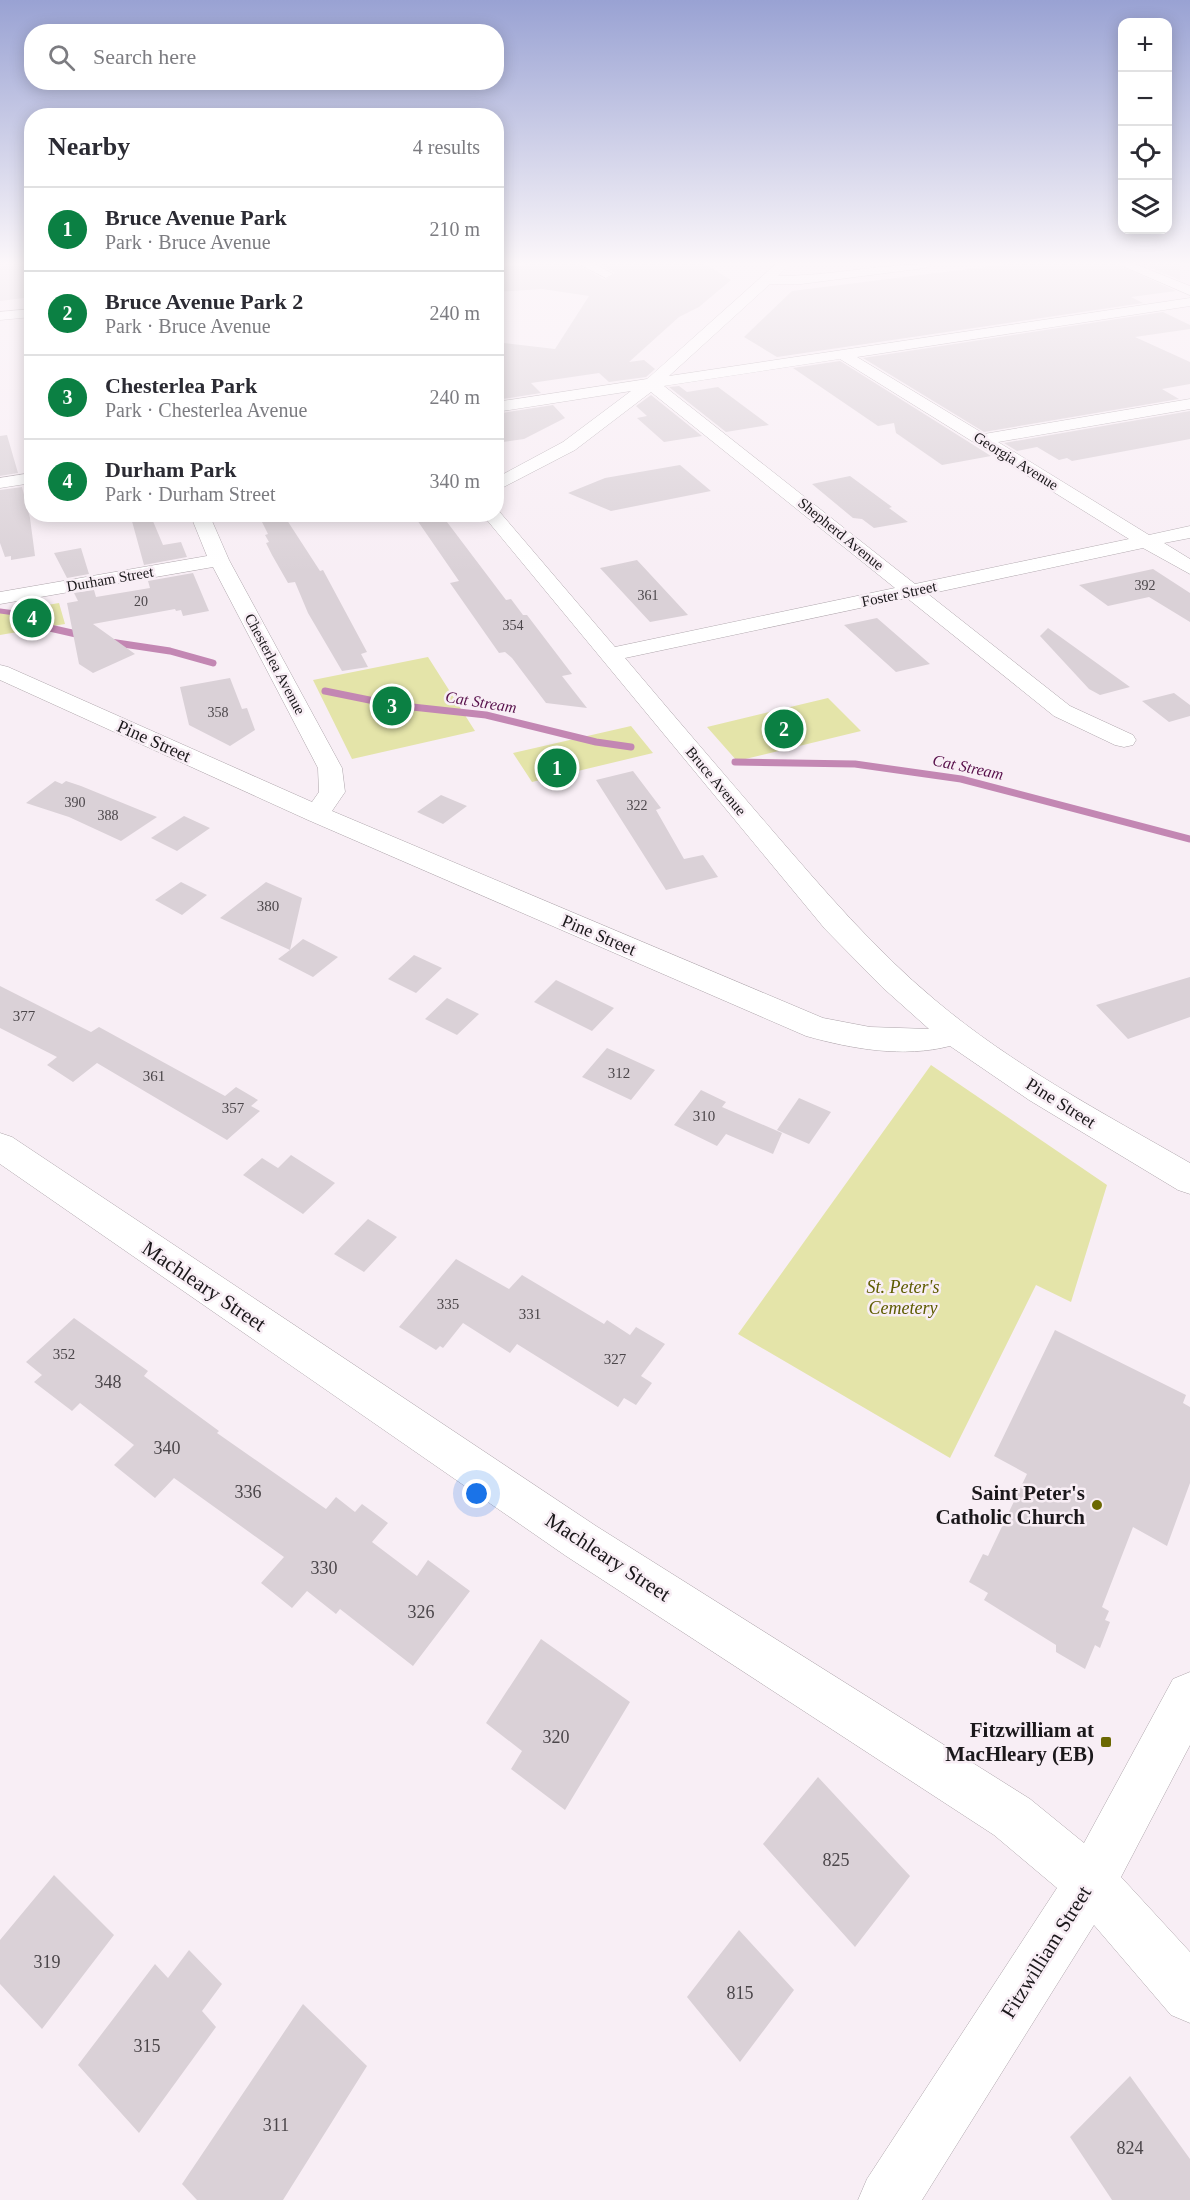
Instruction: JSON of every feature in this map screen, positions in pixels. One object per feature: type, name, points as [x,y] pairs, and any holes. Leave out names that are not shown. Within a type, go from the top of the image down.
[{"type":"street","points":[[504,482],[569,446],[651,384],[667,367]]},
{"type":"street","points":[[675,367],[693,372],[719,374]]},
{"type":"street","points":[[504,406],[764,367]]},
{"type":"street","name":"Georgia Avenue","points":[[862,367],[1190,568]]},
{"type":"street","name":"Shepherd Avenue","points":[[651,384],[1062,711],[1124,740]]},
{"type":"street","points":[[981,440],[1190,404]]},
{"type":"street","points":[[0,483],[24,479]]},
{"type":"street","name":"Chesterlea Avenue","points":[[202,522],[219,560],[330,768],[332,792],[317,814]]},
{"type":"street","name":"Bruce Avenue","points":[[497,522],[835,922],[888,977],[956,1033]]},
{"type":"street","name":"Foster Street","points":[[609,655],[1190,532]]},
{"type":"street","name":"Durham Street","points":[[0,598],[219,560]]},
{"type":"street","name":"Pine Street","points":[[0,672],[317,814],[817,1028],[870,1038],[925,1041],[956,1033],[1073,1113],[1190,1180]]},
{"type":"street","name":"Machleary Street","points":[[0,1146],[581,1541],[1012,1817],[1089,1885],[1144,1938],[1190,1995]]},
{"type":"street","name":"Fitzwilliam Street","points":[[888,2200],[1089,1885],[1190,1696]]},
{"type":"green space","points":[[59,603],[65,624],[0,635],[0,613]]},
{"type":"green space","points":[[428,657],[475,731],[352,759],[313,680]]},
{"type":"green space","points":[[828,698],[861,731],[737,761],[707,727]]},
{"type":"green space","points":[[631,726],[653,753],[532,782],[513,753]]},
{"type":"green space","name":"St. Peter's Cemetery","points":[[931,1065],[1107,1185],[1071,1302],[1036,1285],[950,1458],[738,1334]]},
{"type":"building","points":[[504,367],[652,367],[655,369],[646,377],[609,382],[599,373],[531,383],[541,393],[504,399]]},
{"type":"building","points":[[849,367],[991,456],[942,465],[896,433],[894,423],[878,426],[793,368]]},
{"type":"building","points":[[877,367],[1190,367],[1190,384],[1162,389],[1179,399],[984,432]]},
{"type":"building","points":[[679,386],[687,392],[718,387],[769,425],[726,432],[669,387]]},
{"type":"building","points":[[651,395],[702,436],[664,442],[637,418],[647,416],[636,406]]},
{"type":"building","points":[[553,405],[565,418],[524,439],[504,442],[504,413]]},
{"type":"building","points":[[1190,411],[1190,439],[1072,461],[1067,458],[1059,460],[1037,447],[1017,451],[1004,443]]},
{"type":"building","points":[[7,435],[18,473],[0,476],[0,436]]},
{"type":"building","points":[[680,465],[711,491],[611,511],[568,493],[605,478]]},
{"type":"building","points":[[850,476],[892,507],[889,508],[908,522],[874,528],[862,519],[853,518],[812,484]]},
{"type":"building","points":[[22,487],[24,522],[31,522],[35,556],[11,560],[11,556],[5,557],[0,543],[0,490]]},
{"type":"building","points":[[132,522],[153,522],[163,545],[181,542],[187,557],[144,565]]},
{"type":"building","points":[[262,522],[288,522],[320,571],[323,570],[367,652],[361,654],[368,667],[342,671],[308,613],[295,582],[288,583],[272,555],[266,543],[269,542],[265,535],[268,534]]},
{"type":"building","points":[[418,522],[447,522],[506,600],[511,599],[523,615],[527,615],[572,674],[562,676],[587,708],[546,703],[512,658],[505,652],[499,653],[450,583],[459,581]]},
{"type":"building","points":[[81,548],[89,574],[67,578],[54,553]]},
{"type":"building","points":[[637,560],[688,615],[650,622],[600,568]]},
{"type":"building","points":[[1153,569],[1190,593],[1190,622],[1149,597],[1108,606],[1079,585]]},
{"type":"building","points":[[193,573],[209,611],[183,616],[181,610],[176,611],[175,609],[93,624],[135,654],[93,673],[79,664],[67,603],[78,601],[74,593],[94,590],[96,597],[150,588],[148,581]]},
{"type":"building","points":[[877,618],[930,664],[896,672],[844,625]]},
{"type":"building","points":[[1048,628],[1130,687],[1100,695],[1089,689],[1040,636]]},
{"type":"building","points":[[230,678],[242,709],[247,708],[255,730],[230,746],[189,725],[180,687]]},
{"type":"building","points":[[1174,693],[1190,705],[1190,716],[1169,722],[1142,701]]},
{"type":"building","points":[[633,771],[661,808],[656,810],[684,859],[703,855],[718,877],[666,890],[596,780]]},
{"type":"building","points":[[55,781],[62,784],[66,781],[81,786],[157,817],[121,841],[69,817],[26,803]]},
{"type":"building","points":[[441,795],[467,806],[443,824],[417,812]]},
{"type":"building","points":[[184,816],[210,828],[177,851],[151,838]]},
{"type":"building","points":[[181,882],[207,895],[182,915],[155,900]]},
{"type":"building","points":[[266,882],[302,898],[290,950],[220,918]]},
{"type":"building","points":[[303,939],[338,957],[313,977],[278,959]]},
{"type":"building","points":[[414,955],[442,968],[416,993],[388,979]]},
{"type":"building","points":[[1190,977],[1190,1017],[1128,1039],[1096,1005]]},
{"type":"building","points":[[556,980],[614,1008],[592,1031],[534,1002]]},
{"type":"building","points":[[0,986],[91,1032],[99,1027],[225,1096],[236,1087],[258,1100],[251,1106],[260,1111],[227,1140],[97,1063],[73,1082],[47,1065],[57,1057],[0,1028]]},
{"type":"building","points":[[447,998],[479,1014],[457,1035],[425,1019]]},
{"type":"building","points":[[607,1048],[655,1070],[631,1100],[582,1077]]},
{"type":"building","points":[[701,1090],[726,1102],[722,1107],[782,1133],[773,1154],[726,1134],[717,1146],[674,1125]]},
{"type":"building","points":[[799,1098],[831,1112],[809,1144],[777,1130]]},
{"type":"building","points":[[291,1155],[335,1183],[303,1214],[243,1175],[262,1158],[278,1168]]},
{"type":"building","points":[[368,1219],[397,1237],[364,1272],[334,1254]]},
{"type":"building","points":[[456,1259],[509,1289],[522,1275],[604,1324],[607,1320],[630,1335],[636,1327],[665,1344],[641,1376],[652,1383],[636,1405],[624,1398],[618,1407],[517,1344],[510,1353],[463,1323],[443,1348],[440,1346],[436,1350],[399,1327]]},
{"type":"building","points":[[74,1318],[148,1371],[144,1376],[219,1431],[217,1433],[326,1509],[336,1497],[355,1512],[362,1504],[388,1523],[372,1542],[417,1576],[428,1560],[470,1591],[413,1666],[340,1609],[336,1614],[307,1591],[292,1608],[261,1583],[284,1557],[174,1478],[155,1498],[114,1465],[134,1445],[80,1403],[72,1411],[34,1382],[42,1375],[26,1362]]},
{"type":"building","name":"Saint Peter's Catholic Church","points":[[1055,1330],[1186,1395],[1183,1403],[1190,1407],[1190,1483],[1167,1546],[1133,1527],[1102,1607],[1109,1611],[1105,1620],[1110,1622],[1100,1648],[1095,1645],[1085,1669],[1056,1652],[1056,1645],[984,1600],[988,1593],[969,1582],[983,1554],[988,1556],[1027,1474],[994,1456]]},
{"type":"building","points":[[541,1639],[630,1702],[565,1810],[511,1769],[522,1751],[486,1723]]},
{"type":"building","points":[[818,1777],[910,1876],[855,1947],[763,1844]]},
{"type":"building","points":[[54,1875],[114,1935],[42,2029],[0,1984],[0,1940]]},
{"type":"building","points":[[739,1930],[794,1990],[740,2062],[687,1997]]},
{"type":"building","points":[[189,1950],[222,1984],[202,2011],[216,2027],[139,2133],[78,2065],[155,1964],[168,1978]]},
{"type":"building","points":[[303,2004],[367,2066],[283,2200],[197,2200],[182,2184]]},
{"type":"building","points":[[1130,2076],[1190,2159],[1190,2200],[1112,2200],[1070,2137]]},
{"type":"waterway","name":"Cat Stream","points":[[0,611],[15,613],[28,620]]},
{"type":"waterway","name":"Cat Stream","points":[[25,618],[41,626],[85,636]]},
{"type":"waterway","name":"Cat Stream","points":[[110,642],[170,651],[213,663]]},
{"type":"waterway","name":"Cat Stream","points":[[325,691],[394,705],[486,715],[596,742],[631,747]]},
{"type":"waterway","name":"Cat Stream","points":[[735,762],[855,764],[961,779],[1190,839]]},
{"type":"place","name":"Durham Park","points":[[32,618]]},
{"type":"place","name":"Chesterlea Park","points":[[392,706]]},
{"type":"place","name":"Bruce Avenue Park 2","points":[[784,729]]},
{"type":"place","name":"Bruce Avenue Park","points":[[557,768]]},
{"type":"place","name":"Saint Peter's Catholic Church","points":[[1097,1505]]},
{"type":"place","name":"Fitzwilliam at MacHleary (EB)","points":[[1106,1742]]}]
